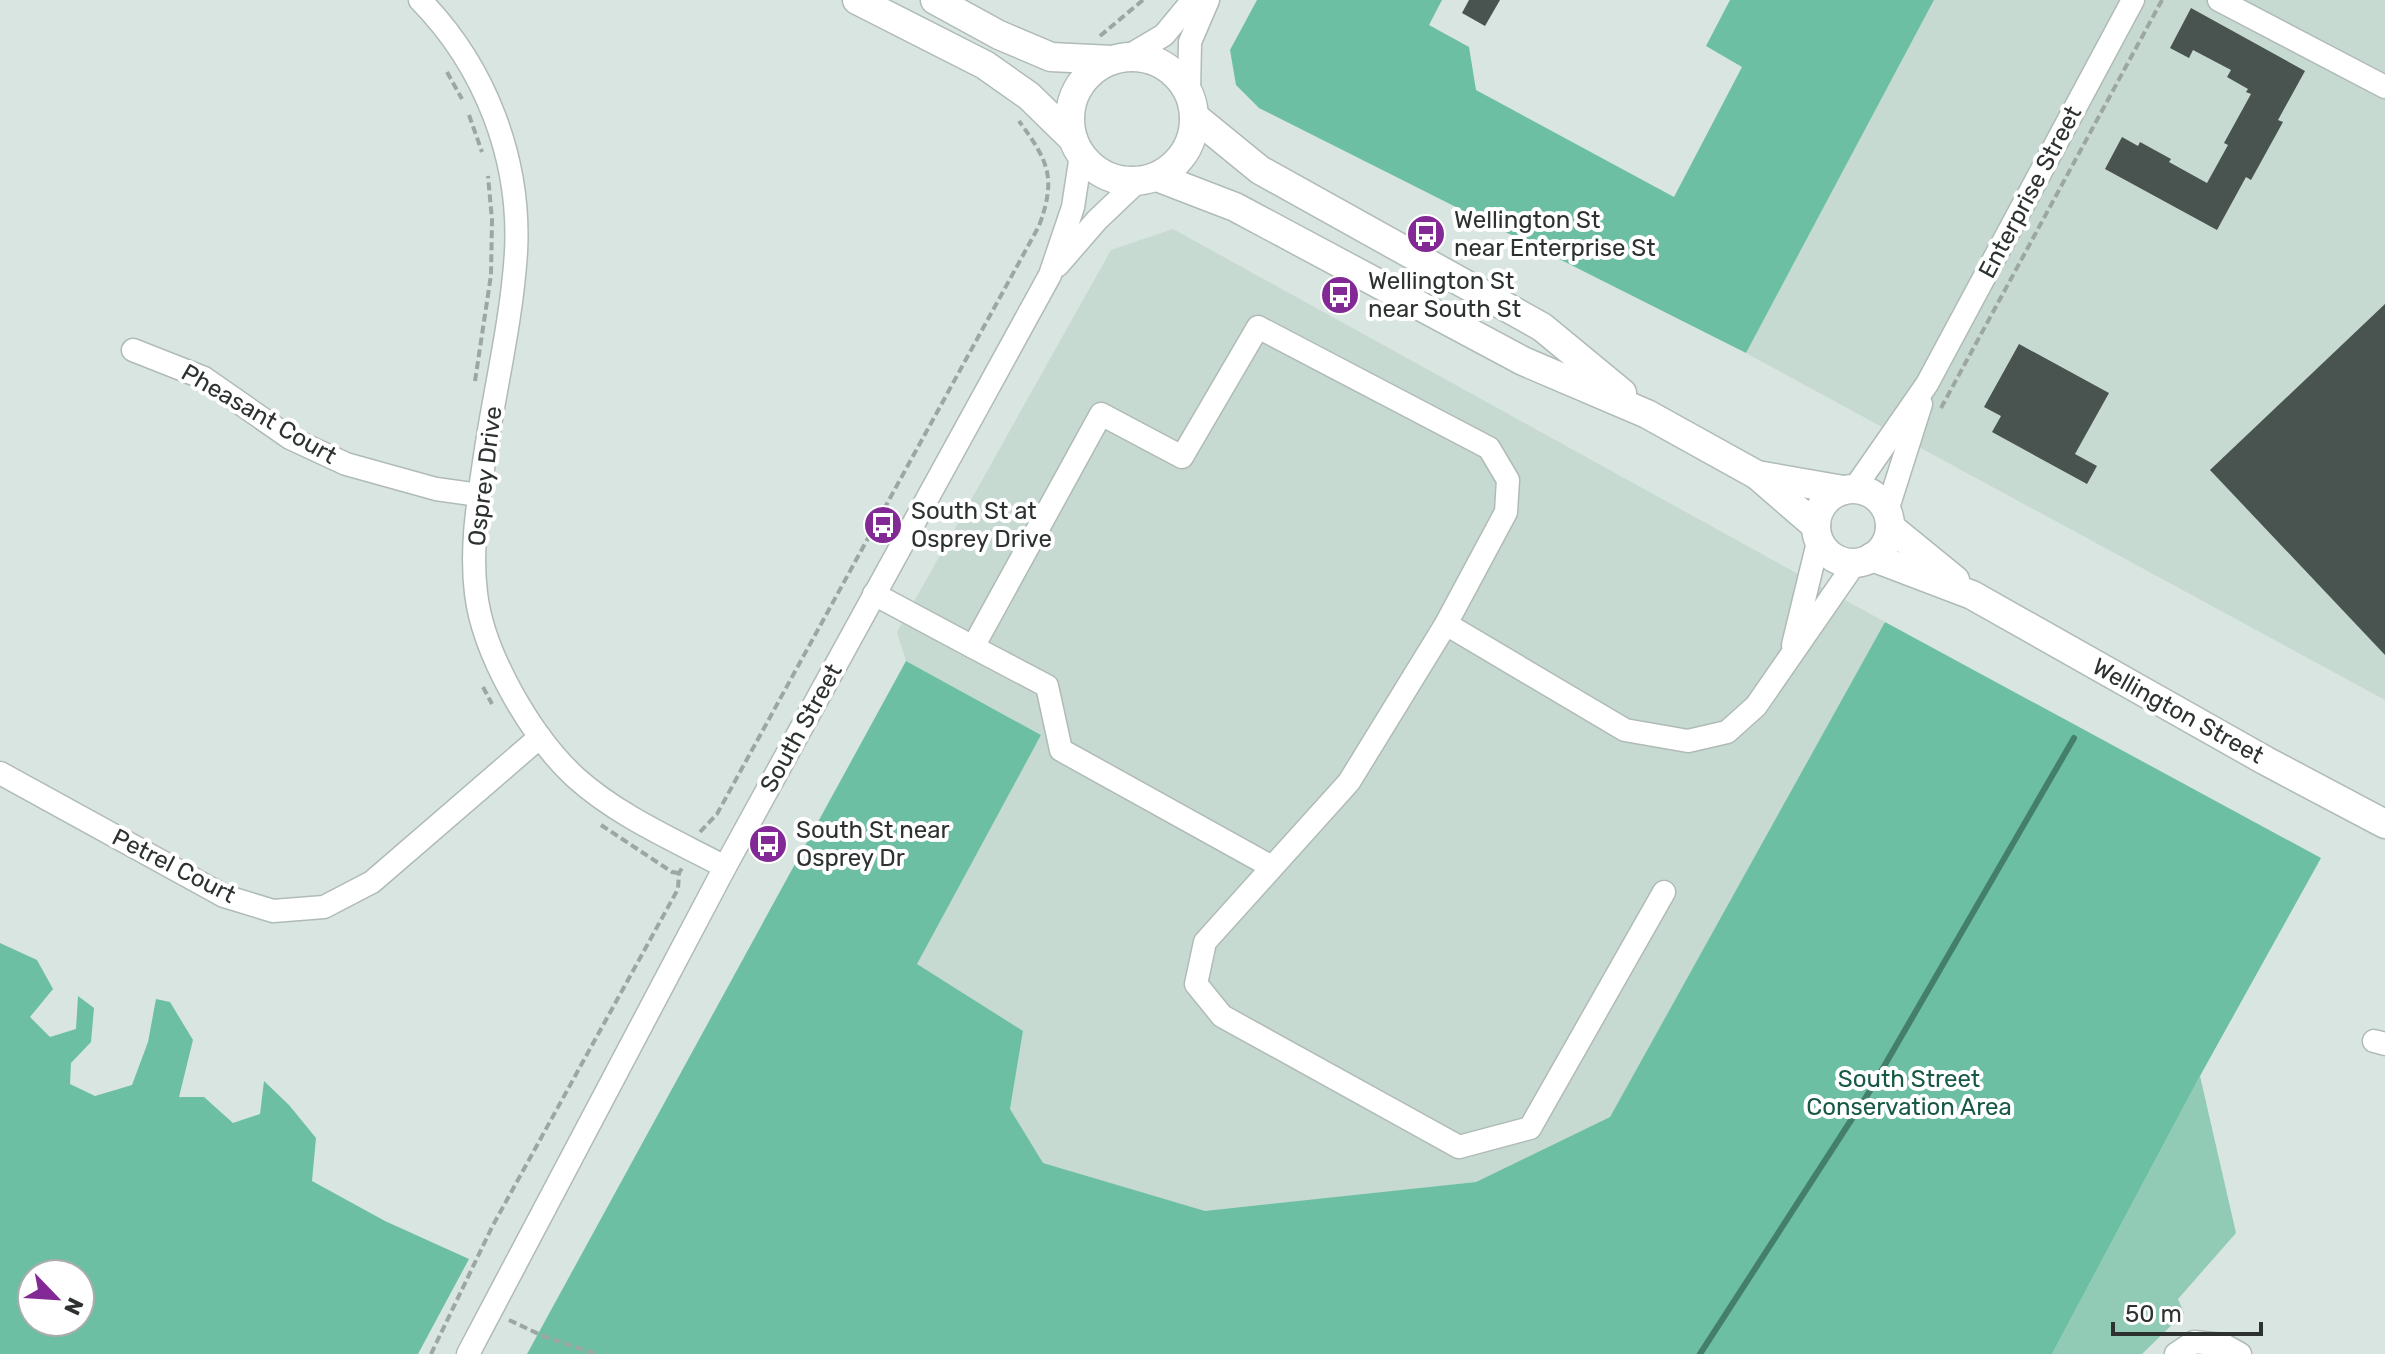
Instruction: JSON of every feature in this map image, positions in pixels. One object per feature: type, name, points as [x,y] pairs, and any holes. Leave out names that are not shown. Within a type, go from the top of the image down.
[{"type":"main road","points":[[857,0],[985,65],[1029,96],[1097,170],[1116,180],[1147,179],[1235,207],[1523,361],[1647,414],[1757,475],[1817,532],[1833,556],[1864,560],[1881,549],[1889,519],[1874,495],[1757,475]]},
{"type":"main road","points":[[935,0],[999,35],[1051,57],[1148,59],[1168,68],[1192,104],[1260,170],[1542,327],[1647,414]]},
{"type":"main road","points":[[1077,147],[1070,117],[1075,96],[1084,80],[1100,66],[1119,59]]},
{"type":"main road","points":[[1147,179],[1169,169],[1184,154],[1191,139],[1192,104]]},
{"type":"main road","points":[[1817,532],[1824,504],[1848,489]]},
{"type":"main road","name":"Wellington Street","points":[[1889,519],[1972,595]]},
{"type":"main road","name":"Wellington Street","points":[[1864,560],[1972,595],[2266,761],[2385,824]]},
{"type":"street","name":"Osprey Drive","points":[[420,0],[443,24],[480,80],[504,140],[515,199],[516,252],[474,541],[476,596],[492,651],[514,698],[540,737],[575,776],[615,808],[725,867]]},
{"type":"street","points":[[1119,59],[1164,35],[1193,0]]},
{"type":"street","points":[[1192,104],[1190,42],[1208,0]]},
{"type":"street","name":"Enterprise Street","points":[[1848,489],[1927,384],[2133,0]]},
{"type":"street","points":[[2219,0],[2385,87]]},
{"type":"street","name":"South Street","points":[[468,1354],[725,867],[1050,275],[1073,207],[1077,147]]},
{"type":"street","name":"South Street","points":[[1050,275],[1097,220],[1147,179]]},
{"type":"street","points":[[973,647],[1101,414],[1182,457],[1258,327],[1489,448],[1508,480],[1506,512],[1446,624],[1349,782],[1205,942],[1196,984],[1222,1016],[1459,1147],[1530,1128],[1664,892]]},
{"type":"street","name":"Pheasant Court","points":[[133,350],[204,378],[290,438],[346,464],[436,489],[479,495]]},
{"type":"street","name":"Enterprise Street","points":[[1889,519],[1927,384]]},
{"type":"street","points":[[1790,657],[1817,532]]},
{"type":"street","points":[[1446,624],[1625,730],[1688,741],[1727,732],[1756,706],[1864,560]]},
{"type":"street","points":[[874,594],[1047,686],[1061,750],[1272,867]]},
{"type":"street","name":"Petrel Court","points":[[0,773],[224,896],[273,911],[324,907],[372,882],[540,737]]},
{"type":"street","points":[[2176,1354],[2194,1342],[2224,1345],[2240,1354]]},
{"type":"path","points":[[1091,39],[1101,36],[1143,0]]},
{"type":"path","points":[[1940,410],[2162,0]]},
{"type":"path","points":[[445,66],[466,106],[487,165],[492,220],[491,275],[473,395]]},
{"type":"path","points":[[699,834],[702,827],[717,814],[1039,226],[1047,204],[1050,178],[1044,155],[1014,115]]},
{"type":"path","points":[[431,1354],[492,1227],[678,889],[682,868]]},
{"type":"path","points":[[490,1312],[543,1336],[596,1354]]},
{"type":"shaded area","points":[[1934,0],[2385,0],[2385,700],[1746,353]]},
{"type":"shaded area","points":[[1173,229],[1885,622],[1610,1117],[1476,1182],[1205,1212],[1043,1163],[1010,1109],[1023,1031],[916,964],[1041,735],[906,661],[897,632],[1111,250]]},
{"type":"green space","points":[[1257,0],[1442,0],[1429,25],[1469,47],[1476,90],[1674,197],[1742,67],[1706,46],[1730,0],[1934,0],[1746,353],[1259,108],[1236,85],[1230,50]]},
{"type":"green space","name":"South Street Conservation Area","points":[[1885,622],[2321,858],[2200,1076],[2052,1354],[527,1354],[906,661],[1041,735],[917,964],[1023,1031],[1010,1109],[1043,1163],[1205,1211],[1476,1182],[1610,1117]]},
{"type":"green space","points":[[0,943],[37,960],[53,989],[30,1017],[50,1037],[76,1029],[78,996],[94,1008],[91,1042],[71,1063],[70,1084],[95,1096],[132,1085],[148,1042],[156,999],[170,1002],[193,1040],[179,1097],[204,1097],[233,1123],[260,1114],[264,1081],[316,1138],[312,1181],[385,1221],[469,1259],[418,1354],[0,1354]]},
{"type":"green space","points":[[2200,1076],[2236,1233],[2178,1299],[2184,1313],[2142,1354],[2052,1354]]},
{"type":"building","points":[[1469,0],[1500,0],[1485,26],[1462,13]]},
{"type":"building","points":[[2191,8],[2305,71],[2278,120],[2283,122],[2251,180],[2246,177],[2217,230],[2105,169],[2122,137],[2138,146],[2140,142],[2207,183],[2228,145],[2224,143],[2251,94],[2227,77],[2231,70],[2193,50],[2189,58],[2170,48]]},
{"type":"building","points":[[2385,304],[2385,655],[2210,470]]},
{"type":"building","points":[[2019,344],[2109,393],[2075,454],[2097,466],[2087,484],[1992,432],[2001,416],[1984,407]]},
{"type":"waterway","points":[[1700,1354],[1868,1094],[2074,738]]},
{"type":"place","name":"Wellington St near Enterprise St","points":[[1426,234]]},
{"type":"place","name":"Wellington St near South St","points":[[1340,295]]},
{"type":"place","name":"South St at Osprey Drive","points":[[883,525]]},
{"type":"place","name":"South St near Osprey Dr","points":[[768,844]]}]
